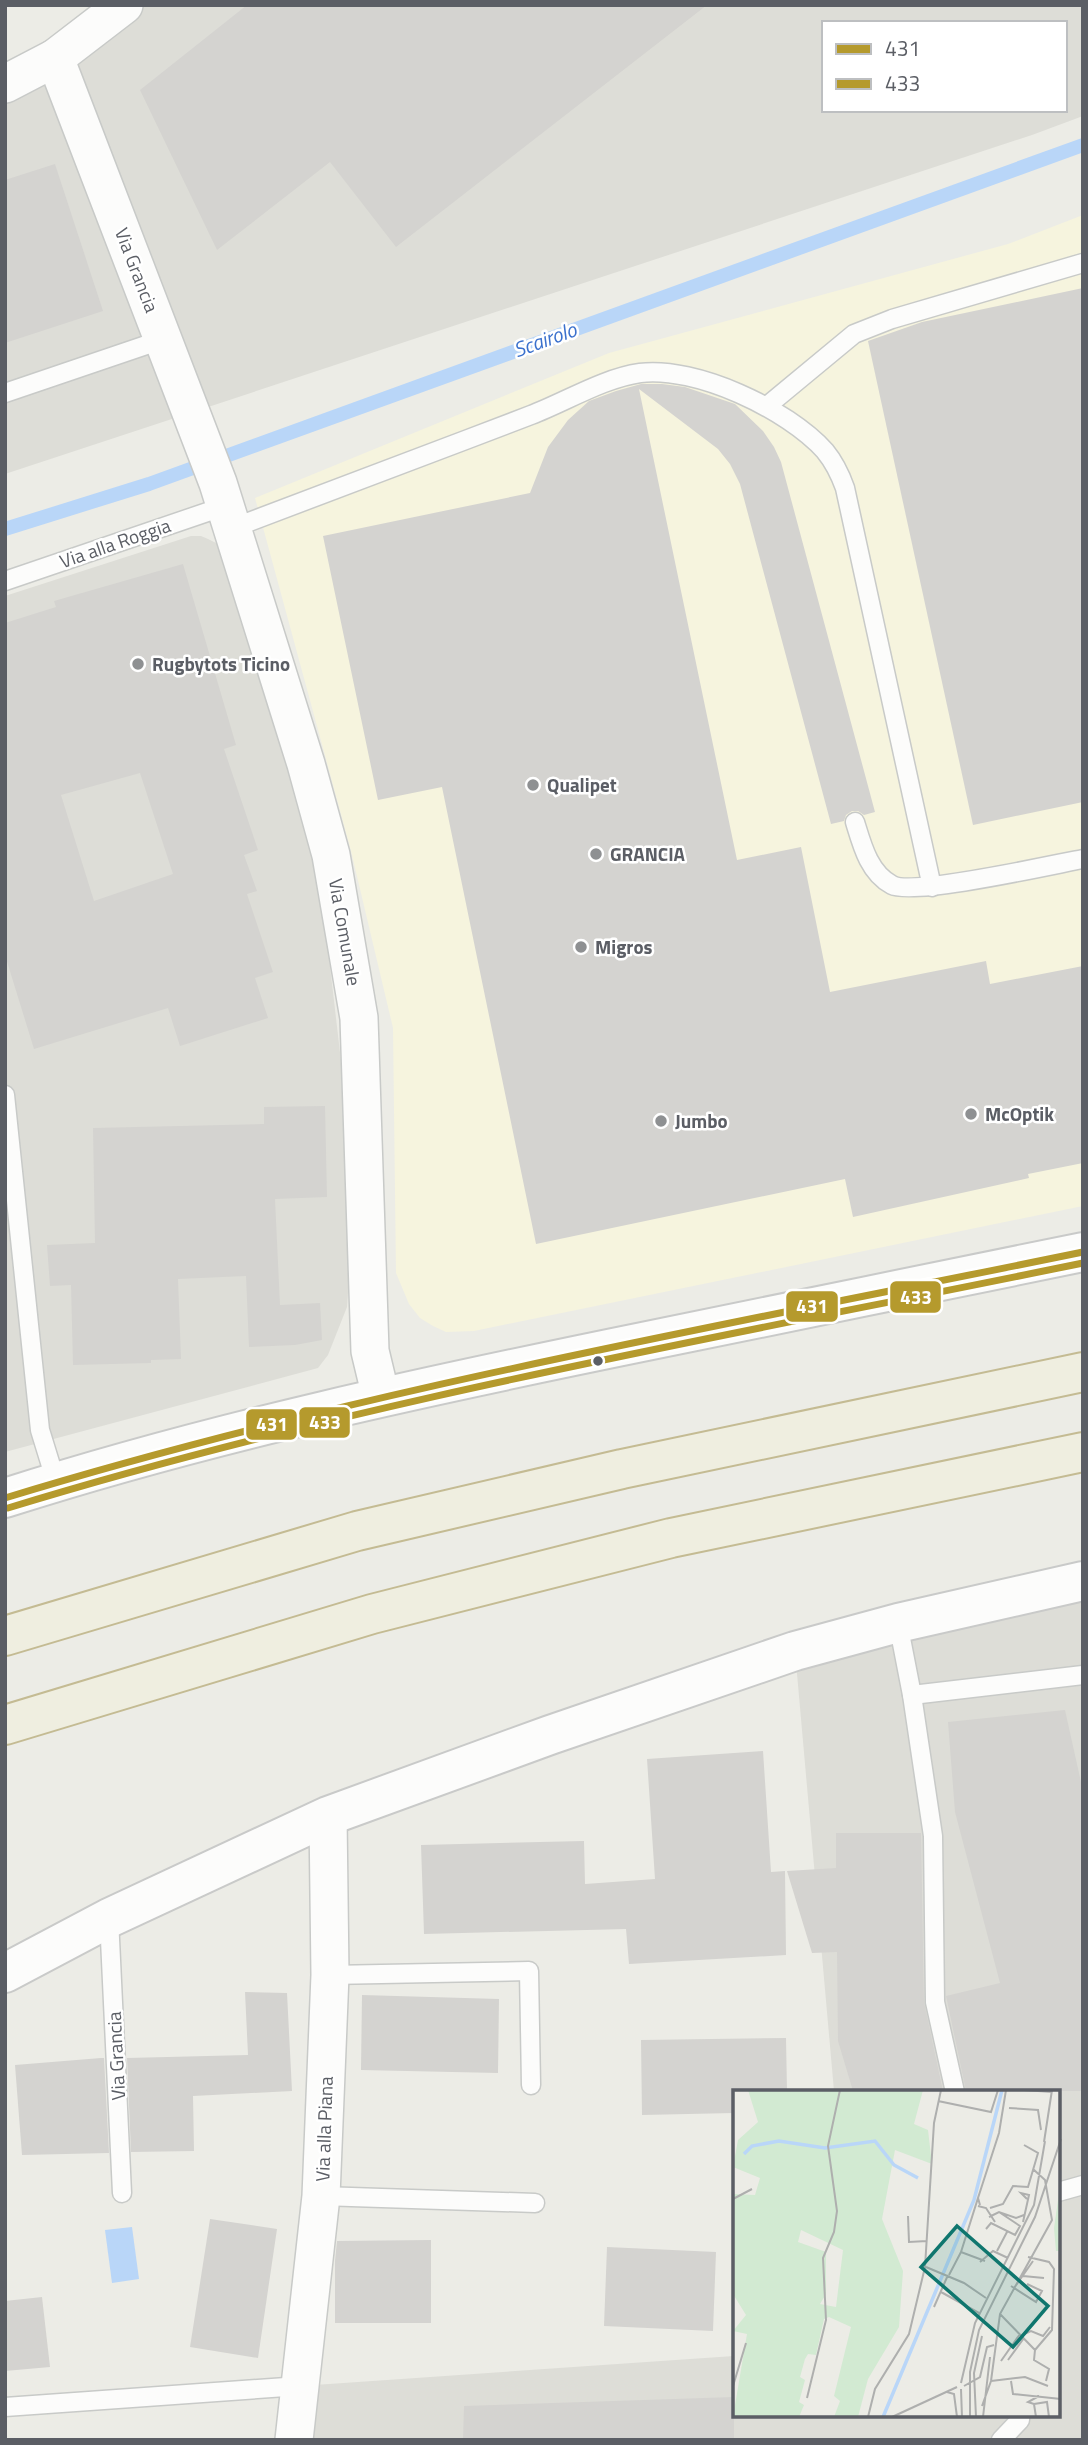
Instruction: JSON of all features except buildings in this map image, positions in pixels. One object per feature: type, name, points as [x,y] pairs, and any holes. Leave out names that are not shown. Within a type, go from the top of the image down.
[{"type":"highway","points":[[5,1636],[356,1531],[622,1469],[1083,1372]]},
{"type":"highway","points":[[5,1725],[411,1604],[671,1538],[1083,1452]]},
{"type":"street","points":[[5,84],[55,58],[121,6]]},
{"type":"street","name":"Via Grancia","points":[[55,58],[198,426],[226,506]]},
{"type":"street","name":"Via Comunale","points":[[226,506],[331,855],[343,923],[359,1017],[370,1351],[381,1397]]},
{"type":"street","points":[[5,1498],[176,1448],[381,1397],[1083,1252]]},
{"type":"street","points":[[5,1973],[109,1919],[328,1816],[550,1735],[794,1651],[898,1623],[1083,1581]]},
{"type":"street","name":"Via alla Piana","points":[[294,2439],[321,2196],[330,1975],[328,1816]]},
{"type":"lane","points":[[767,405],[854,334],[892,319],[1083,263]]},
{"type":"lane","points":[[5,393],[164,339]]},
{"type":"lane","name":"Via alla Roggia","points":[[5,581],[226,506],[555,406],[615,379],[639,373],[677,373],[696,378],[767,405],[825,452],[833,462],[845,488],[932,887]]},
{"type":"lane","points":[[855,822],[872,866],[883,880],[901,889],[932,887],[1083,859]]},
{"type":"lane","points":[[5,1095],[40,1430],[56,1482]]},
{"type":"lane","points":[[898,1623],[912,1695],[933,1836],[935,2002],[955,2090]]},
{"type":"lane","points":[[912,1695],[1083,1675]]},
{"type":"lane","name":"Via Grancia","points":[[109,1919],[122,2193]]},
{"type":"lane","points":[[330,1975],[529,1971],[531,2085]]},
{"type":"lane","points":[[1060,2191],[1083,2185]]},
{"type":"lane","points":[[321,2196],[535,2203]]},
{"type":"lane","points":[[5,2407],[300,2386]]},
{"type":"lane","points":[[1001,2440],[1020,2417]]},
{"type":"shaded area","points":[[124,5],[1083,5],[1083,116],[5,474],[5,84]]},
{"type":"shaded area","points":[[1083,215],[1083,1206],[474,1331],[446,1332],[433,1326],[420,1318],[409,1304],[396,1273],[393,1028],[351,851],[255,498],[609,353],[1008,244]]},
{"type":"shaded area","points":[[191,536],[201,536],[216,543],[223,553],[318,863],[341,1061],[349,1280],[347,1307],[328,1355],[318,1368],[5,1452],[5,596]]},
{"type":"shaded area","points":[[1083,1581],[1083,2440],[294,2440],[300,2386],[733,2356],[733,2417],[1060,2417],[1060,2090],[834,2090],[795,1651]]},
{"type":"water","points":[[132,2227],[139,2279],[112,2283],[105,2230]]},
{"type":"waterway","name":"Scairolo","points":[[5,529],[149,484],[1083,145]]},
{"type":"transit line","name":"431","points":[[5,1498],[138,1459],[406,1392],[676,1334],[1083,1252]]},
{"type":"transit line","name":"433","points":[[8,1508],[140,1470],[408,1403],[542,1373],[1083,1263]]},
{"type":"place","name":"Rugbytots Ticino","points":[[138,664]]},
{"type":"place","name":"Qualipet","points":[[533,785]]},
{"type":"place","name":"GRANCIA","points":[[596,854]]},
{"type":"place","name":"Migros","points":[[581,947]]},
{"type":"place","name":"McOptik","points":[[971,1114]]},
{"type":"place","name":"Jumbo","points":[[661,1121]]}]
